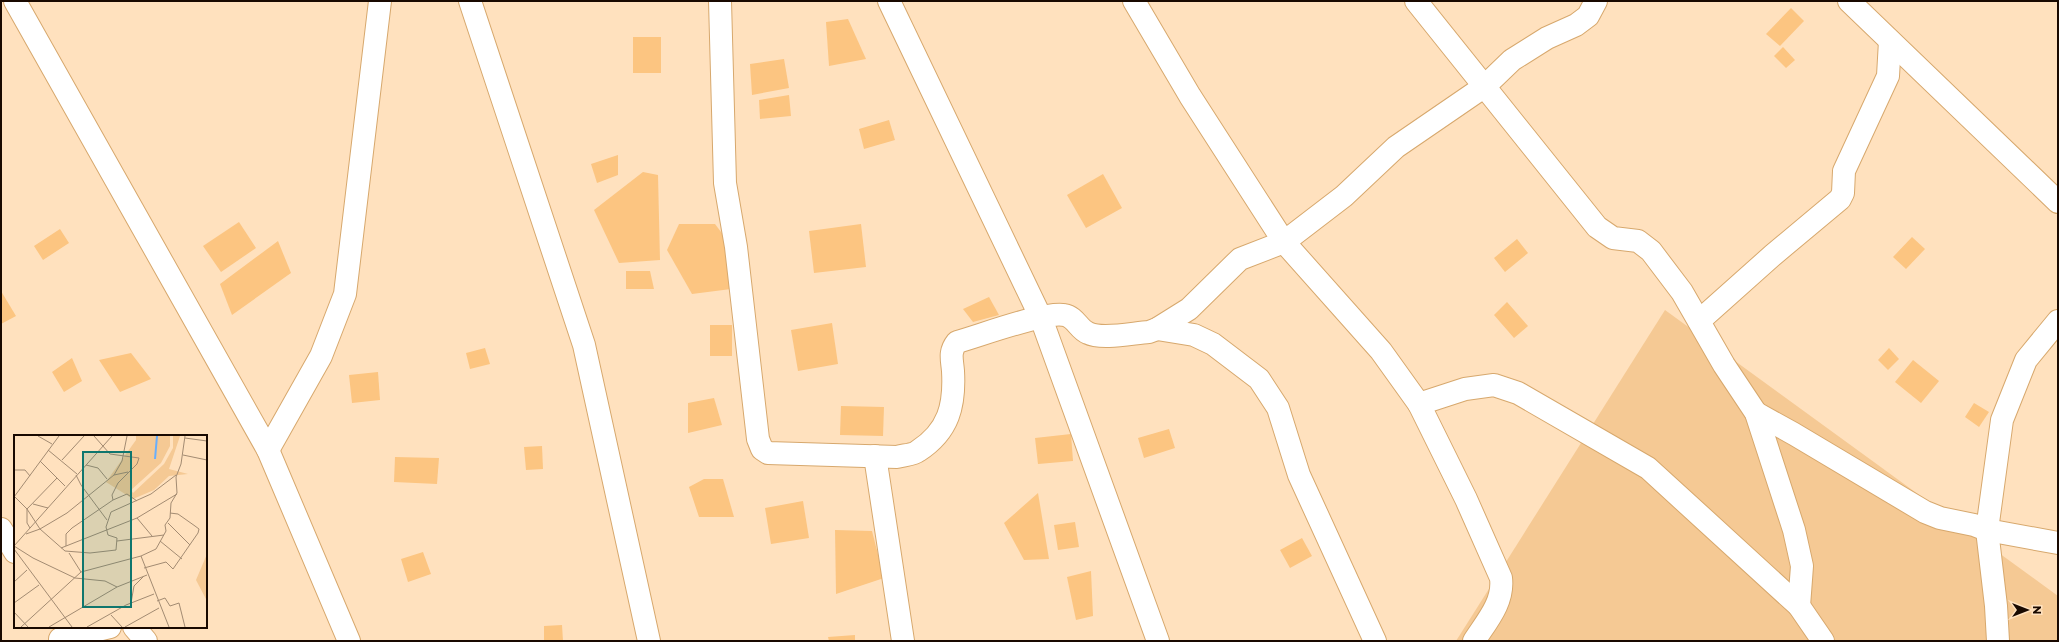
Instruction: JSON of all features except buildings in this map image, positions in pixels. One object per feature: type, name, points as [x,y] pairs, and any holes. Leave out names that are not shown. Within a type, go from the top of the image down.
[{"type":"street","points":[[15,1],[268,450],[350,641]]},
{"type":"street","points":[[268,450],[321,356],[345,294],[380,1]]},
{"type":"street","points":[[470,1],[584,345],[649,641]]},
{"type":"street","points":[[720,1],[725,183],[736,247],[758,439],[762,449],[768,453],[897,457],[917,452],[933,438],[949,417],[954,400],[951,352],[957,342],[1041,318],[1063,314],[1071,316],[1086,333],[1097,336],[1149,332],[1157,329],[1189,309],[1240,259],[1284,242],[1344,196],[1396,147],[1485,86],[1512,60],[1547,38],[1576,25],[1588,16],[1596,1]]},
{"type":"street","points":[[889,1],[1041,318],[1158,641]]},
{"type":"street","points":[[1134,1],[1190,96],[1284,242],[1381,351],[1419,404],[1466,498],[1501,578],[1502,589],[1500,599],[1474,641]]},
{"type":"street","points":[[1416,1],[1597,227],[1613,238],[1638,241],[1651,251],[1682,292],[1724,365],[1756,414],[1794,530],[1802,566],[1799,606]]},
{"type":"street","points":[[1849,1],[2058,202]]},
{"type":"street","points":[[1699,320],[1840,199],[1843,193],[1844,171],[1888,76],[1890,41]]},
{"type":"street","points":[[1998,641],[1996,606],[1987,530],[2002,420],[2026,360],[2058,321]]},
{"type":"street","points":[[1157,329],[1194,335],[1213,344],[1259,380],[1278,408],[1299,475],[1375,641]]},
{"type":"street","points":[[1419,404],[1465,389],[1494,385],[1518,392],[1648,468],[1799,606],[1823,641]]},
{"type":"street","points":[[1756,414],[1794,434],[1925,512],[1940,518],[1974,525],[1987,530],[2058,543]]},
{"type":"street","points":[[875,456],[903,641]]},
{"type":"street","points":[[1,529],[14,550]]},
{"type":"street","points":[[58,636],[104,628]]},
{"type":"street","points":[[135,628],[146,641]]},
{"type":"shaded area","points":[[1665,310],[2058,596],[2058,641],[1456,641]]}]
